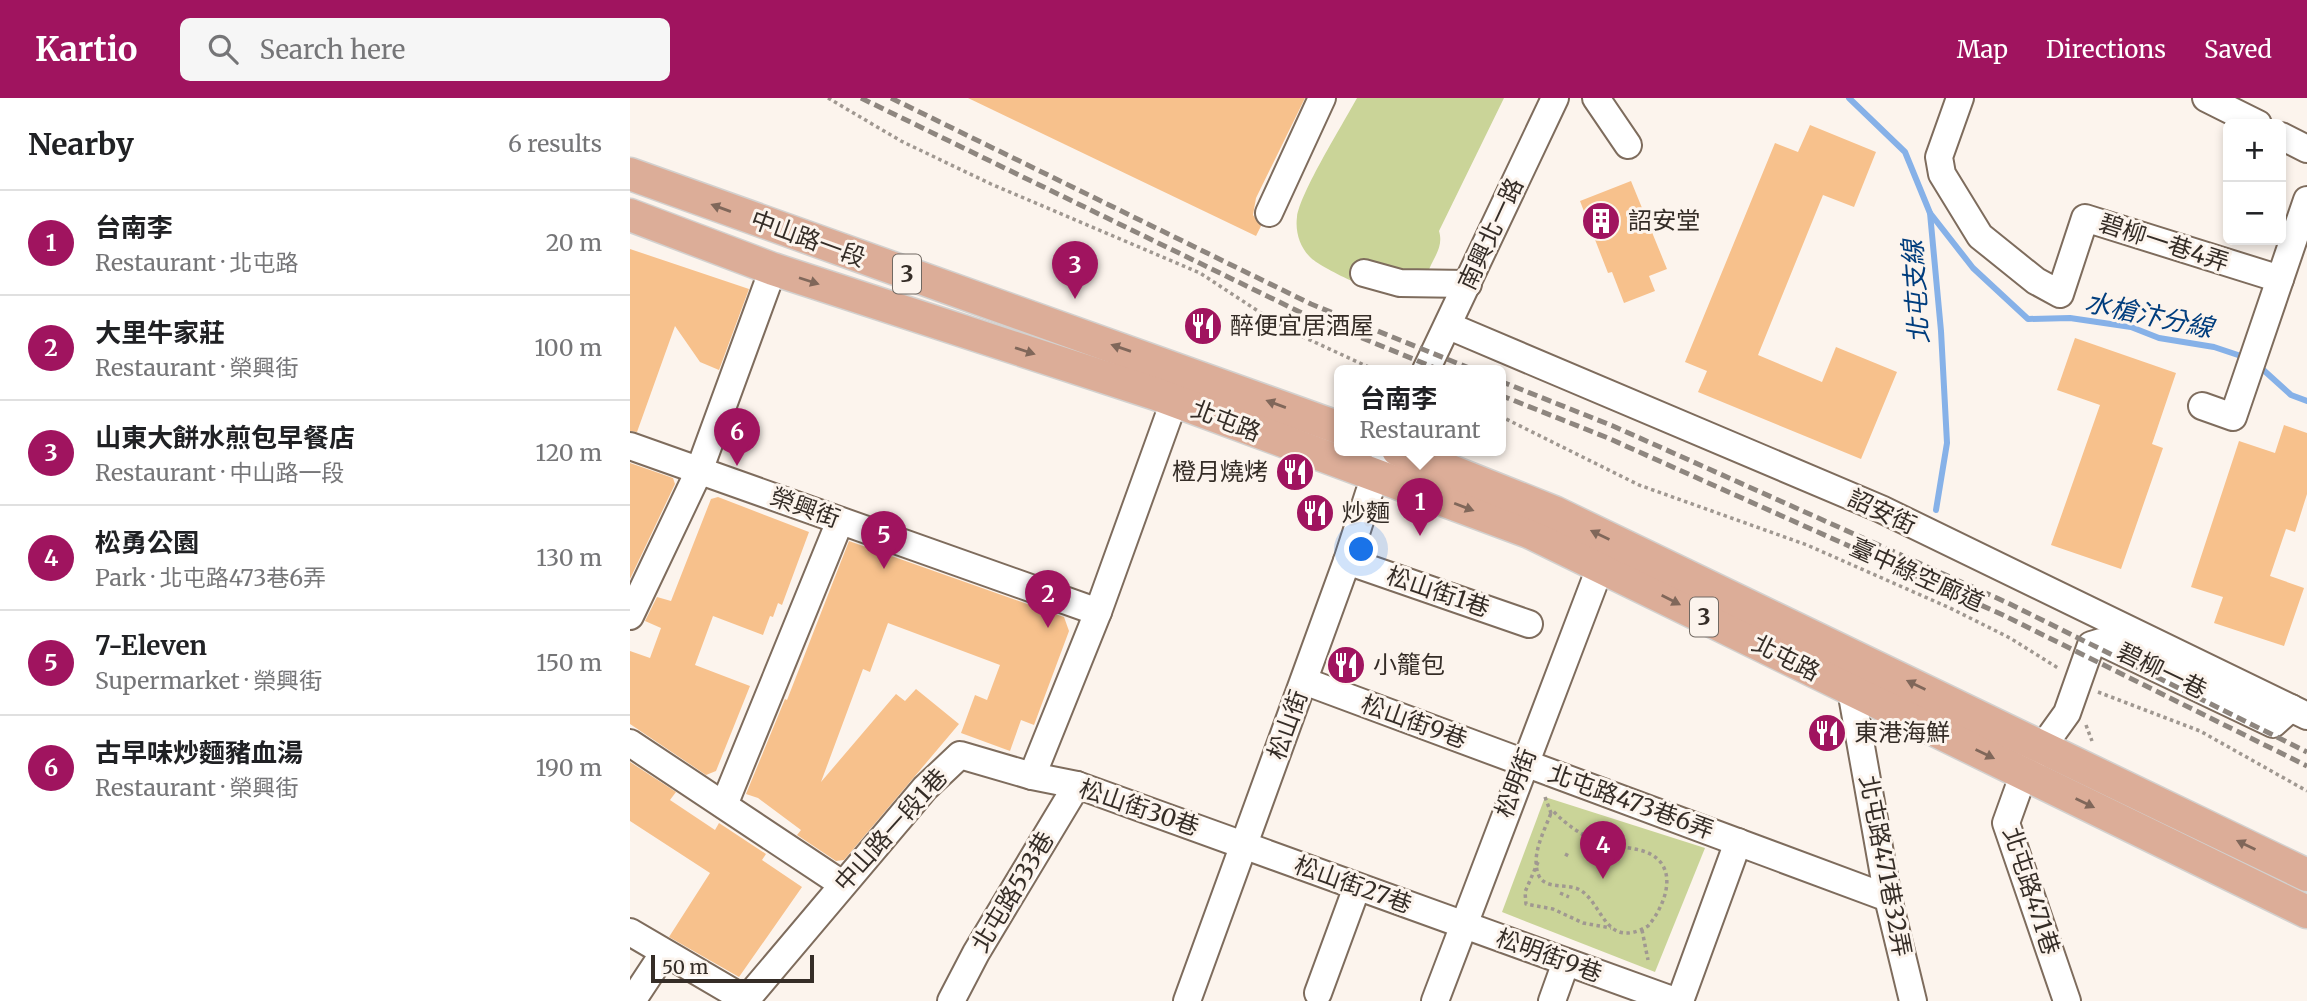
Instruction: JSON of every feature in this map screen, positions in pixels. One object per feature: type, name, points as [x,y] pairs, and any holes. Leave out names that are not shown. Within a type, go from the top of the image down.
[{"type":"main road","name":"中山路一段","points":[[630,174],[1185,371]]},
{"type":"main road","name":"中山路一段","points":[[630,215],[773,269],[1175,401]]},
{"type":"main road","name":"北屯路","points":[[1185,371],[1334,426]]},
{"type":"main road","name":"北屯路","points":[[1175,401],[1334,448]]},
{"type":"main road","name":"北屯路","points":[[1360,456],[1383,463],[1601,565],[2307,912]]},
{"type":"main road","name":"北屯路","points":[[1413,456],[1554,512],[2307,875]]},
{"type":"street","points":[[1269,213],[1322,98]]},
{"type":"street","name":"南興北一路","points":[[1429,365],[1555,98]]},
{"type":"street","points":[[1596,98],[1628,145]]},
{"type":"street","name":"碧柳一巷4弄","points":[[1960,98],[1939,157],[1942,174],[1980,236],[2036,281],[2060,294],[2085,218],[2280,279]]},
{"type":"street","points":[[2206,98],[2248,119]]},
{"type":"street","points":[[2286,138],[2307,149]]},
{"type":"street","points":[[2202,406],[2234,417],[2307,200]]},
{"type":"street","points":[[630,616],[699,471],[773,269]]},
{"type":"street","points":[[1364,273],[1400,284],[1468,284]]},
{"type":"street","name":"詔安街","points":[[1449,326],[1881,509],[1903,522],[2302,710]]},
{"type":"street","points":[[1032,776],[1098,612],[1185,371]]},
{"type":"street","name":"榮興街","points":[[630,446],[1098,612]]},
{"type":"street","name":"松山街","points":[[1187,1001],[1383,463]]},
{"type":"street","points":[[724,805],[840,521]]},
{"type":"street","name":"松山街1巷","points":[[1347,561],[1529,624]]},
{"type":"street","name":"松明街","points":[[1435,1001],[1601,565]]},
{"type":"street","name":"碧柳一巷","points":[[2044,746],[2067,713],[2091,645],[2101,642],[2273,724],[2302,710]]},
{"type":"street","name":"松山街9巷","points":[[1304,681],[1524,763]]},
{"type":"street","name":"北屯路471巷32弄","points":[[1851,690],[1888,898],[1913,1001]]},
{"type":"street","points":[[630,743],[842,884]]},
{"type":"street","name":"北屯路471巷","points":[[2044,746],[2024,773],[2006,823],[2067,1001]]},
{"type":"street","name":"中山路一段1巷","points":[[630,932],[663,954],[746,1000],[925,788],[960,755],[1032,776]]},
{"type":"street","name":"北屯路473巷6弄","points":[[1524,763],[1888,898]]},
{"type":"street","name":"松山街30巷","points":[[1032,776],[1077,785],[1244,845]]},
{"type":"street","name":"北屯路533巷","points":[[951,1001],[976,953],[1077,785]]},
{"type":"street","name":"北屯路473巷6弄","points":[[1677,1001],[1738,842]]},
{"type":"street","name":"松山街27巷","points":[[1244,845],[1463,925]]},
{"type":"street","points":[[1318,993],[1357,887]]},
{"type":"street","name":"松明街9巷","points":[[1463,925],[1677,1001]]},
{"type":"street","points":[[632,1001],[663,954]]},
{"type":"street","points":[[1552,1001],[1566,962]]},
{"type":"path","points":[[828,98],[901,141],[991,184],[1200,273],[1284,327],[1364,365]]},
{"type":"path","name":"臺中綠空廊道","points":[[1506,419],[1639,485],[1807,545],[1950,608],[2010,638],[2090,689],[2200,730],[2307,791]]},
{"type":"path","points":[[2082,713],[2095,751]]},
{"type":"path","points":[[1545,797],[1551,813],[1537,853],[1539,875],[1545,882],[1583,892],[1611,928]]},
{"type":"path","points":[[1538,862],[1525,892],[1526,904],[1565,913],[1583,923],[1630,932],[1642,930],[1653,920],[1664,900],[1667,887],[1663,868],[1650,854],[1604,844],[1576,831],[1553,811],[1551,813]]},
{"type":"path","points":[[1599,857],[1604,844]]},
{"type":"path","points":[[1580,898],[1583,892]]},
{"type":"path","points":[[1560,893],[1569,897]]},
{"type":"path","points":[[1642,930],[1648,960]]},
{"type":"green space","points":[[1357,98],[1504,98],[1439,231],[1439,248],[1429,270],[1416,288],[1402,296],[1369,288],[1316,262],[1306,253],[1298,234],[1297,217],[1306,192]]},
{"type":"green space","points":[[1545,797],[1705,848],[1655,972],[1502,912]]},
{"type":"building","points":[[968,98],[1305,98],[1256,198],[1253,215],[1261,226],[1256,236]]},
{"type":"building","points":[[1810,125],[1876,152],[1854,207],[1823,195],[1758,355],[1822,382],[1836,347],[1897,372],[1861,459],[1698,392],[1707,371],[1685,362],[1775,143],[1798,152]]},
{"type":"building","points":[[1631,181],[1667,269],[1649,276],[1655,291],[1624,303],[1612,272],[1608,273],[1580,201]]},
{"type":"building","points":[[630,249],[749,289],[719,370],[700,362],[675,326],[637,432],[630,431]]},
{"type":"building","points":[[2075,338],[2176,373],[2152,444],[2163,448],[2121,569],[2051,545],[2100,405],[2057,390]]},
{"type":"building","points":[[2284,425],[2307,433],[2307,494],[2295,532],[2286,529],[2270,576],[2304,588],[2284,646],[2214,623],[2223,597],[2191,587],[2239,441],[2275,453]]},
{"type":"building","points":[[630,463],[673,478],[675,484],[630,579]]},
{"type":"building","points":[[718,497],[809,532],[782,605],[778,603],[763,635],[713,616],[695,665],[750,686],[716,771],[706,775],[630,724],[630,651],[650,658],[661,628],[645,621],[657,597],[671,601],[711,499]]},
{"type":"building","points":[[849,541],[1064,617],[1069,631],[1034,725],[1021,720],[1010,751],[961,733],[975,695],[987,700],[1000,665],[888,623],[870,672],[863,669],[821,782],[896,694],[905,701],[916,689],[959,724],[844,860],[836,861],[797,835],[801,830],[758,798],[746,794],[785,699],[787,700]]},
{"type":"building","points":[[630,762],[676,792],[670,800],[715,830],[719,823],[766,854],[762,860],[802,887],[739,977],[669,937],[710,873],[630,821]]},
{"type":"waterway","name":"北屯支線","points":[[1849,98],[1905,152],[1930,213],[1941,331],[1947,443],[1936,510]]},
{"type":"waterway","name":"水槍汴分線","points":[[1930,213],[1973,268],[2028,319],[2070,318],[2131,327],[2159,338],[2214,347],[2247,358]]},
{"type":"waterway","name":"水槍汴分線","points":[[2259,366],[2291,395],[2307,401]]},
{"type":"railway","points":[[861,98],[1306,315],[1428,365]]},
{"type":"railway","points":[[891,98],[1311,304],[1462,365]]},
{"type":"railway","points":[[1506,383],[1613,426],[2008,603],[2307,752]]},
{"type":"railway","points":[[1506,397],[1608,438],[2003,615],[2307,766]]},
{"type":"place","name":"詔安堂","points":[[1601,221]]},
{"type":"place","name":"山東大餅水煎包早餐店","points":[[1075,299]]},
{"type":"place","name":"醉便宜居酒屋","points":[[1203,326]]},
{"type":"place","name":"古早味炒麵豬血湯","points":[[737,466]]},
{"type":"place","name":"橙月燒烤","points":[[1295,472]]},
{"type":"place","name":"炒麵","points":[[1315,513]]},
{"type":"place","name":"台南李","points":[[1420,536]]},
{"type":"place","name":"7-Eleven","points":[[884,569]]},
{"type":"place","name":"大里牛家莊","points":[[1048,628]]},
{"type":"place","name":"小籠包","points":[[1346,665]]},
{"type":"place","name":"東港海鮮","points":[[1827,733]]},
{"type":"place","name":"松勇公園","points":[[1603,879]]}]
